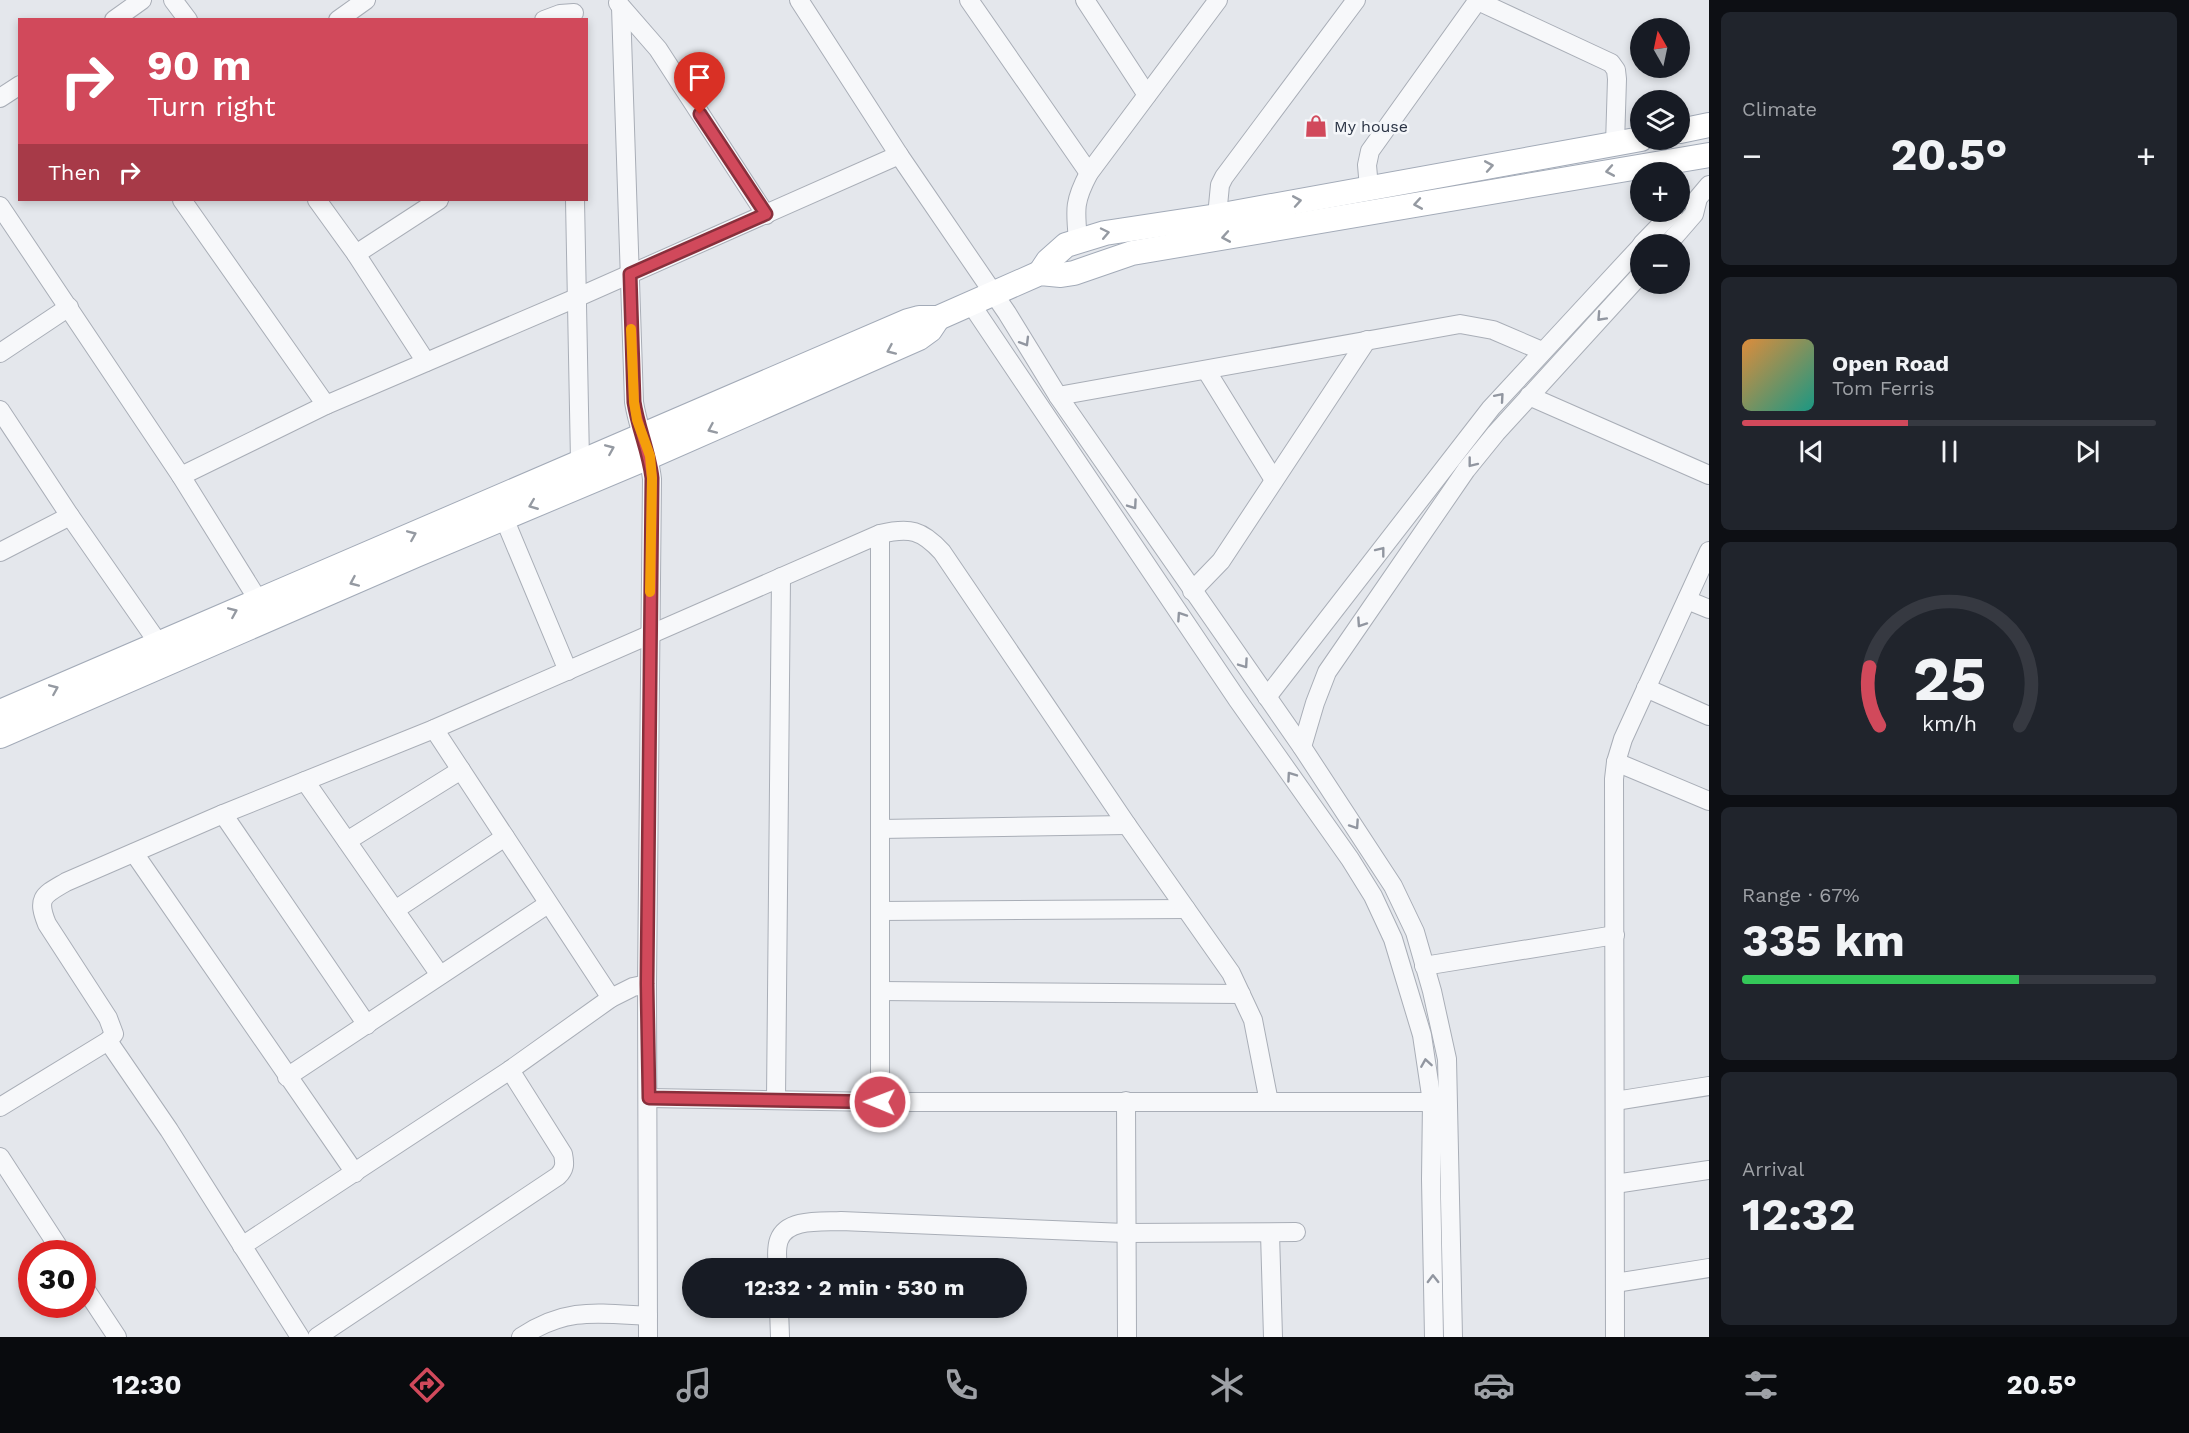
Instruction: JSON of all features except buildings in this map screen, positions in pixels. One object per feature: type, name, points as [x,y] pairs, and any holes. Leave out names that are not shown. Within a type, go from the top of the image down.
[{"type":"main road","points":[[1690,129],[1709,125]]},
{"type":"main road","points":[[0,736],[264,610],[583,472],[919,338],[930,330],[938,318],[1040,273],[1057,252],[1078,240],[1114,231],[1217,216],[1630,141]]},
{"type":"main road","points":[[1040,273],[1060,275],[1074,273],[1132,253],[1709,154]]},
{"type":"main road","points":[[0,712],[159,644],[264,610]]},
{"type":"street","points":[[117,18],[142,0]]},
{"type":"street","points":[[173,0],[186,18]]},
{"type":"street","points":[[341,18],[366,0]]},
{"type":"street","points":[[799,0],[899,155],[993,293],[1058,396],[1302,747],[1393,886],[1415,932],[1447,1059],[1431,1179],[1434,1337]]},
{"type":"street","points":[[969,0],[1089,173]]},
{"type":"street","points":[[1085,0],[1147,95]]},
{"type":"street","points":[[1217,216],[1220,185],[1224,177],[1356,0]]},
{"type":"street","points":[[1369,188],[1367,165],[1370,151],[1478,0],[1611,63],[1616,70],[1617,79],[1615,144]]},
{"type":"street","points":[[1078,240],[1076,203],[1089,173],[1212,3]]},
{"type":"street","points":[[618,4],[658,49],[766,214]]},
{"type":"street","points":[[618,4],[634,402],[646,446],[652,497],[647,984],[648,1337]]},
{"type":"street","points":[[549,18],[575,11]]},
{"type":"street","points":[[0,98],[18,86]]},
{"type":"street","points":[[181,476],[326,405],[576,298],[899,155]]},
{"type":"street","points":[[1677,234],[1694,214],[1703,192]]},
{"type":"street","points":[[183,201],[326,405]]},
{"type":"street","points":[[318,201],[356,254],[426,362]]},
{"type":"street","points":[[356,254],[438,201]]},
{"type":"street","points":[[575,201],[576,298],[583,472]]},
{"type":"street","points":[[0,206],[8,232],[69,307],[181,476],[264,610]]},
{"type":"street","points":[[1652,234],[1664,222]]},
{"type":"street","points":[[1267,697],[1491,408],[1630,258]]},
{"type":"street","points":[[1302,747],[1327,672],[1466,470],[1529,396],[1630,286]]},
{"type":"street","points":[[971,304],[1373,896],[1393,939],[1440,1102],[1453,1337]]},
{"type":"street","points":[[0,353],[69,307]]},
{"type":"street","points":[[1058,396],[1460,324],[1493,330],[1542,351]]},
{"type":"street","points":[[1192,591],[1221,561],[1367,340]]},
{"type":"street","points":[[1206,370],[1274,480]]},
{"type":"street","points":[[1529,396],[1709,475]]},
{"type":"street","points":[[0,410],[159,644]]},
{"type":"street","points":[[500,508],[568,671]]},
{"type":"street","points":[[0,552],[70,516]]},
{"type":"street","points":[[0,1107],[108,1041],[114,1034],[112,1025],[47,924],[41,901],[46,894],[66,882],[223,814],[434,729],[880,534],[896,530],[912,531],[929,538],[942,552],[1127,825],[1231,973],[1253,1020],[1269,1102]]},
{"type":"street","points":[[880,534],[880,1102]]},
{"type":"street","points":[[1615,1337],[1616,762],[1623,739],[1709,551]]},
{"type":"street","points":[[776,1099],[781,577]]},
{"type":"street","points":[[1687,600],[1709,609]]},
{"type":"street","points":[[1646,688],[1709,716]]},
{"type":"street","points":[[1261,734],[1282,718]]},
{"type":"street","points":[[434,729],[611,998]]},
{"type":"street","points":[[1616,762],[1709,801]]},
{"type":"street","points":[[347,841],[461,770]]},
{"type":"street","points":[[305,781],[440,975]]},
{"type":"street","points":[[223,814],[367,1024]]},
{"type":"street","points":[[880,829],[1127,825]]},
{"type":"street","points":[[395,910],[505,837]]},
{"type":"street","points":[[134,853],[355,1173]]},
{"type":"street","points":[[288,1077],[548,904]]},
{"type":"street","points":[[880,911],[1186,909]]},
{"type":"street","points":[[1425,966],[1615,935]]},
{"type":"street","points":[[242,1246],[510,1070],[611,998],[633,987],[647,984]]},
{"type":"street","points":[[880,991],[1241,994]]},
{"type":"street","points":[[108,1041],[169,1130],[300,1337]]},
{"type":"street","points":[[317,1337],[564,1170],[563,1154],[510,1070]]},
{"type":"street","points":[[1615,1101],[1709,1086]]},
{"type":"street","points":[[649,1098],[880,1102],[1440,1102]]},
{"type":"street","points":[[1126,1101],[1127,1337]]},
{"type":"street","points":[[0,1157],[54,1240]]},
{"type":"street","points":[[1615,1185],[1709,1170]]},
{"type":"street","points":[[778,1258],[779,1240],[784,1232],[804,1223],[841,1221],[1125,1233],[1296,1232]]},
{"type":"street","points":[[1270,1233],[1273,1337]]},
{"type":"street","points":[[1615,1283],[1709,1268]]},
{"type":"street","points":[[96,1305],[117,1337]]},
{"type":"street","points":[[521,1337],[555,1318],[574,1314],[648,1316]]},
{"type":"street","points":[[779,1318],[780,1337]]},
{"type":"slow traffic","points":[[631,329],[634,402],[637,420],[650,456],[652,478],[650,592]]},
{"type":"place","name":"My house","points":[[1316,126]]},
{"type":"route","points":[[700,114],[766,214],[630,274],[634,402],[637,420],[650,456],[652,478],[647,984],[649,1098],[880,1102]]}]
